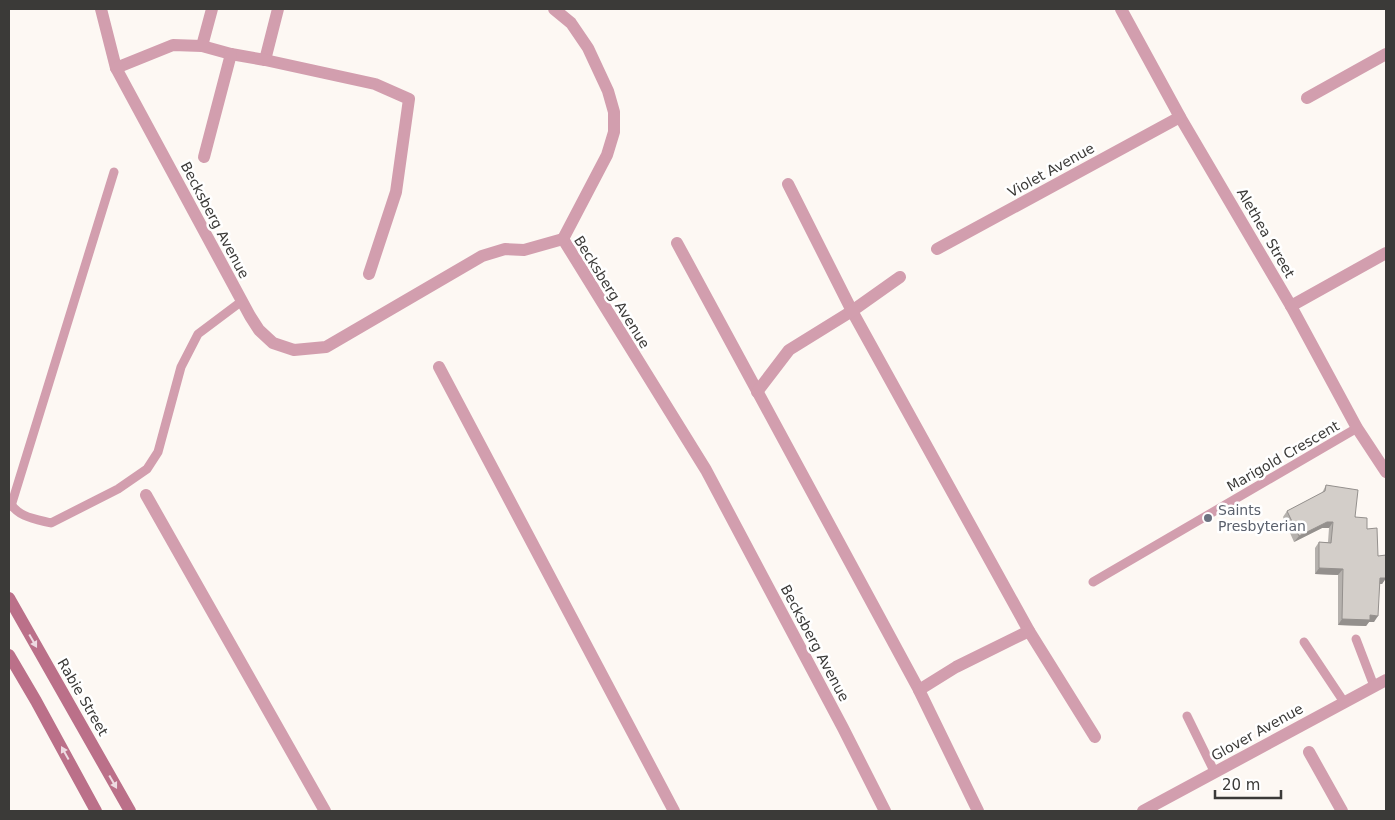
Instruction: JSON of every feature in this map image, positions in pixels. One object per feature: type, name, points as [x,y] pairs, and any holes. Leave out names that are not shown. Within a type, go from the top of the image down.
[{"type":"main road","name":"Rabie Street","points":[[9,598],[130,811]]},
{"type":"main road","points":[[9,655],[96,811]]},
{"type":"street","name":"Becksberg Avenue","points":[[101,9],[116,68],[224,270],[259,330],[274,343],[294,350],[326,347],[482,256],[505,249],[524,250],[563,239],[706,470],[885,811]]},
{"type":"street","points":[[202,46],[212,9]]},
{"type":"street","points":[[265,60],[278,9]]},
{"type":"street","points":[[554,9],[571,23],[588,48],[608,91],[614,112],[614,132],[607,155],[563,239]]},
{"type":"street","name":"Alethea Street","points":[[1121,9],[1180,117],[1291,306],[1357,428],[1386,472]]},
{"type":"street","points":[[116,68],[173,45],[202,46],[231,54],[375,84],[409,99],[396,192],[369,274]]},
{"type":"street","points":[[204,157],[231,54]]},
{"type":"street","points":[[1307,98],[1386,54]]},
{"type":"street","name":"Violet Avenue","points":[[937,249],[1180,117]]},
{"type":"street","points":[[788,184],[852,311],[1029,631],[1095,737]]},
{"type":"street","points":[[677,243],[919,690],[978,811]]},
{"type":"street","points":[[1291,306],[1386,253]]},
{"type":"street","points":[[757,392],[789,350],[852,311],[900,278]]},
{"type":"street","points":[[439,367],[674,811]]},
{"type":"street","points":[[146,495],[325,811]]},
{"type":"street","points":[[919,690],[956,667],[1029,631]]},
{"type":"street","name":"Glover Avenue","points":[[1143,811],[1386,680]]},
{"type":"street","points":[[1309,752],[1342,811]]},
{"type":"lane","points":[[114,172],[10,503],[22,516],[50,523],[118,489],[147,469],[158,452],[182,367],[198,334],[242,301]]},
{"type":"lane","name":"Marigold Crescent","points":[[1093,582],[1357,428]]},
{"type":"lane","points":[[1356,638],[1374,686]]},
{"type":"lane","points":[[1304,642],[1344,702]]},
{"type":"lane","points":[[1187,716],[1215,773]]},
{"type":"building","points":[[1326,485],[1358,490],[1355,517],[1367,518],[1367,529],[1377,528],[1378,556],[1386,555],[1386,578],[1380,578],[1378,616],[1370,615],[1370,620],[1342,619],[1343,569],[1319,568],[1319,542],[1331,543],[1333,522],[1327,522],[1299,536],[1287,511],[1325,491]]},
{"type":"place","name":"Saints Presbyterian","points":[[1208,518]]}]
